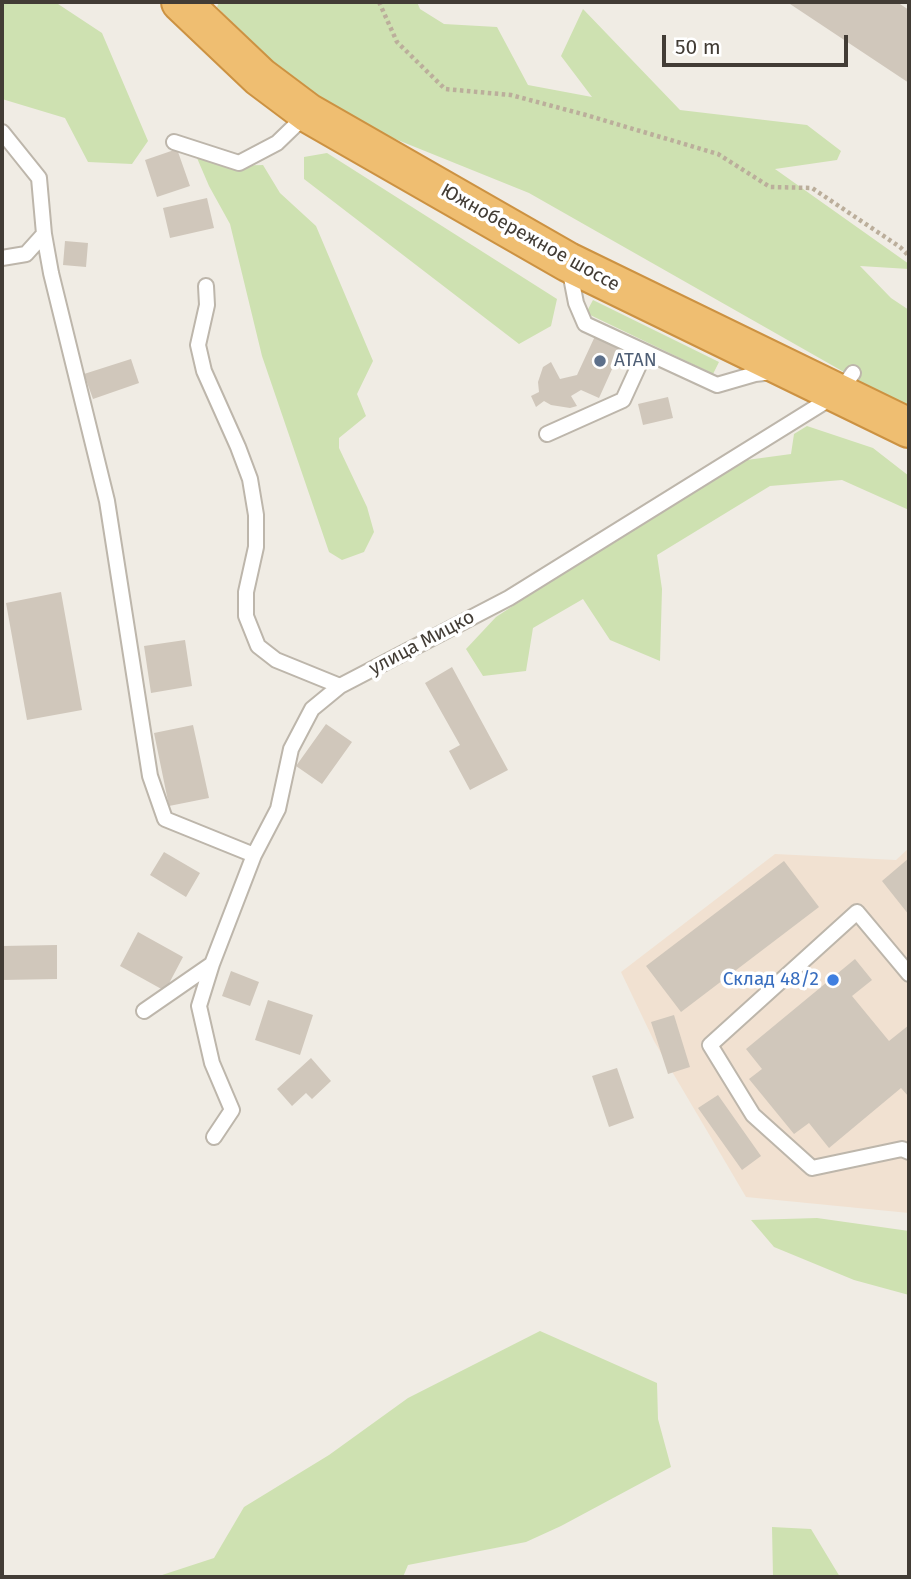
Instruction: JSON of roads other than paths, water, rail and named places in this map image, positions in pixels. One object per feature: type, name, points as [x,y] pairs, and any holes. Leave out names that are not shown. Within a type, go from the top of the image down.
[{"type":"highway","name":"Южнобережное шоссе","points":[[181,2],[260,77],[308,113],[568,262],[792,370],[909,401]]},
{"type":"highway","name":"Южнобережное шоссе","points":[[216,2],[274,57],[357,119],[846,383],[909,428]]},
{"type":"lane","points":[[174,142],[239,163],[277,143],[308,113]]},
{"type":"lane","points":[[2,132],[39,178],[51,274],[107,501],[150,776],[166,819],[254,856]]},
{"type":"lane","points":[[2,258],[26,254],[44,234]]},
{"type":"lane","points":[[568,262],[576,303],[585,324],[716,385],[755,374],[792,370]]},
{"type":"lane","points":[[206,286],[207,305],[198,345],[204,371],[250,479],[256,515],[256,547],[246,592],[246,616],[258,646],[276,660],[340,686]]},
{"type":"lane","points":[[547,434],[623,400],[645,352]]},
{"type":"lane","name":"улица Мицко","points":[[214,1138],[232,1110],[212,1063],[200,1006],[212,964],[254,856],[278,809],[291,750],[312,709],[340,686],[509,598],[846,383]]},
{"type":"lane","points":[[909,974],[857,912],[710,1045],[753,1115],[812,1168],[902,1149],[909,1152]]},
{"type":"lane","points":[[144,1011],[212,964]]},
{"type":"place","name":"ATAN","points":[[600,361]]},
{"type":"place","name":"Склад 48/2","points":[[833,980]]}]
